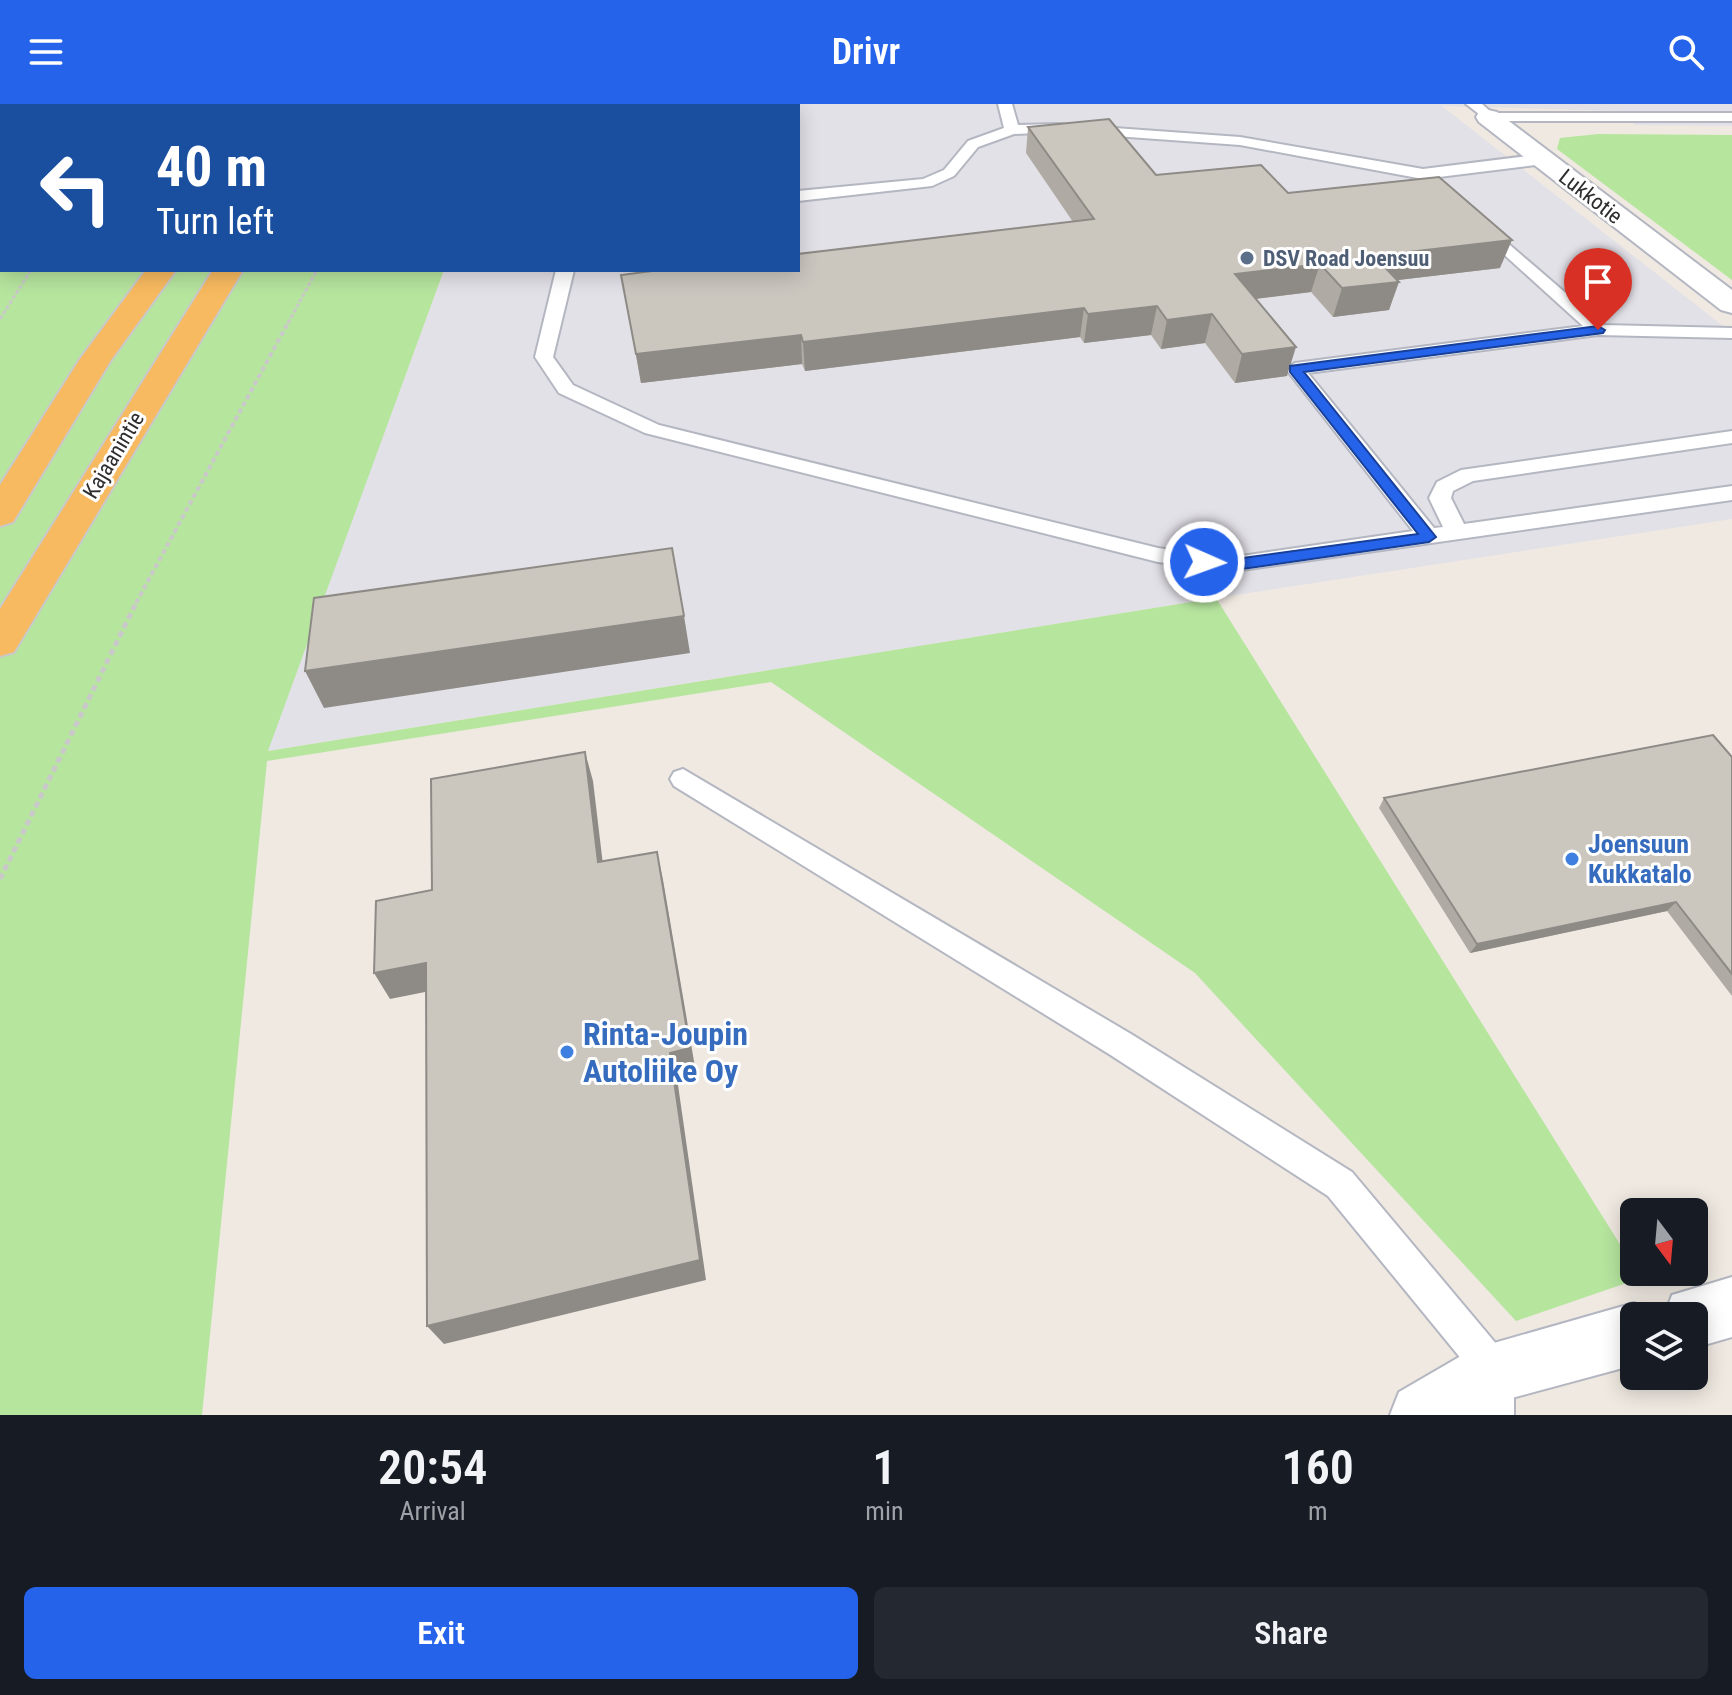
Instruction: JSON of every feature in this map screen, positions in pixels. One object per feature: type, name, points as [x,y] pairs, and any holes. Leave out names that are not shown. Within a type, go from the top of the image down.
[{"type":"highway","points":[[0,514],[96,359],[160,272]]},
{"type":"highway","name":"Kajaanintie","points":[[0,642],[227,272]]},
{"type":"street","name":"Lukkotie","points":[[1480,110],[1732,304]]},
{"type":"street","points":[[1708,1313],[1732,1307]]},
{"type":"street","points":[[1422,1415],[1495,1393],[1620,1340]]},
{"type":"lane","points":[[1005,104],[1012,130]]},
{"type":"lane","points":[[1480,110],[1732,117]]},
{"type":"lane","points":[[800,196],[926,183],[949,173],[973,144],[1012,130],[1059,128],[1240,141],[1423,174],[1543,159]]},
{"type":"lane","points":[[1423,174],[1447,195]]},
{"type":"lane","points":[[1470,216],[1598,330]]},
{"type":"lane","points":[[565,272],[544,357],[566,389],[652,429],[1158,555],[1228,565],[1732,493]]},
{"type":"lane","points":[[1429,537],[1295,369],[1598,330],[1732,333]]},
{"type":"lane","points":[[1457,533],[1440,498],[1444,487],[1468,475],[1732,437]]},
{"type":"lane","points":[[683,779],[1107,1036],[1340,1184],[1495,1393]]},
{"type":"path","points":[[0,319],[30,272]]},
{"type":"path","points":[[0,879],[156,563],[316,272]]},
{"type":"shaded area","points":[[800,104],[1732,104],[1732,126],[1635,125],[1621,111],[1442,106],[1732,333],[1732,519],[1216,598],[267,751],[443,272],[800,272]]},
{"type":"green space","points":[[1598,134],[1732,135],[1732,280],[1557,149],[1560,138]]},
{"type":"green space","points":[[0,272],[443,272],[268,751],[1216,598],[1620,1244],[1620,1285],[1516,1321],[1195,973],[771,682],[267,761],[202,1415],[0,1415]]},
{"type":"building","name":"DSV Road Joensuu","points":[[1109,119],[1156,175],[1261,165],[1288,193],[1439,177],[1512,240],[1374,256],[1399,282],[1342,288],[1320,264],[1235,274],[1296,347],[1242,354],[1212,314],[1167,320],[1157,306],[1088,314],[1084,308],[803,342],[801,335],[636,354],[621,275],[644,272],[800,272],[800,254],[1094,219],[1028,127]]},
{"type":"building","points":[[672,548],[684,616],[305,671],[314,598]]},
{"type":"building","name":"Joensuun Kukkatalo","points":[[1713,735],[1732,757],[1732,974],[1676,902],[1477,944],[1384,798]]},
{"type":"building","name":"Rinta-Joupin Autoliike Oy","points":[[585,752],[598,862],[657,852],[690,1048],[670,1053],[700,1260],[427,1326],[426,963],[374,973],[376,901],[432,890],[431,779]]},
{"type":"place","name":"DSV Road Joensuu","points":[[1247,258]]},
{"type":"place","name":"Joensuun Kukkatalo","points":[[1572,859]]},
{"type":"place","name":"Rinta-Joupin Autoliike Oy","points":[[567,1052]]},
{"type":"route","points":[[1204,562],[1228,565],[1429,537],[1295,369],[1598,330]]}]
